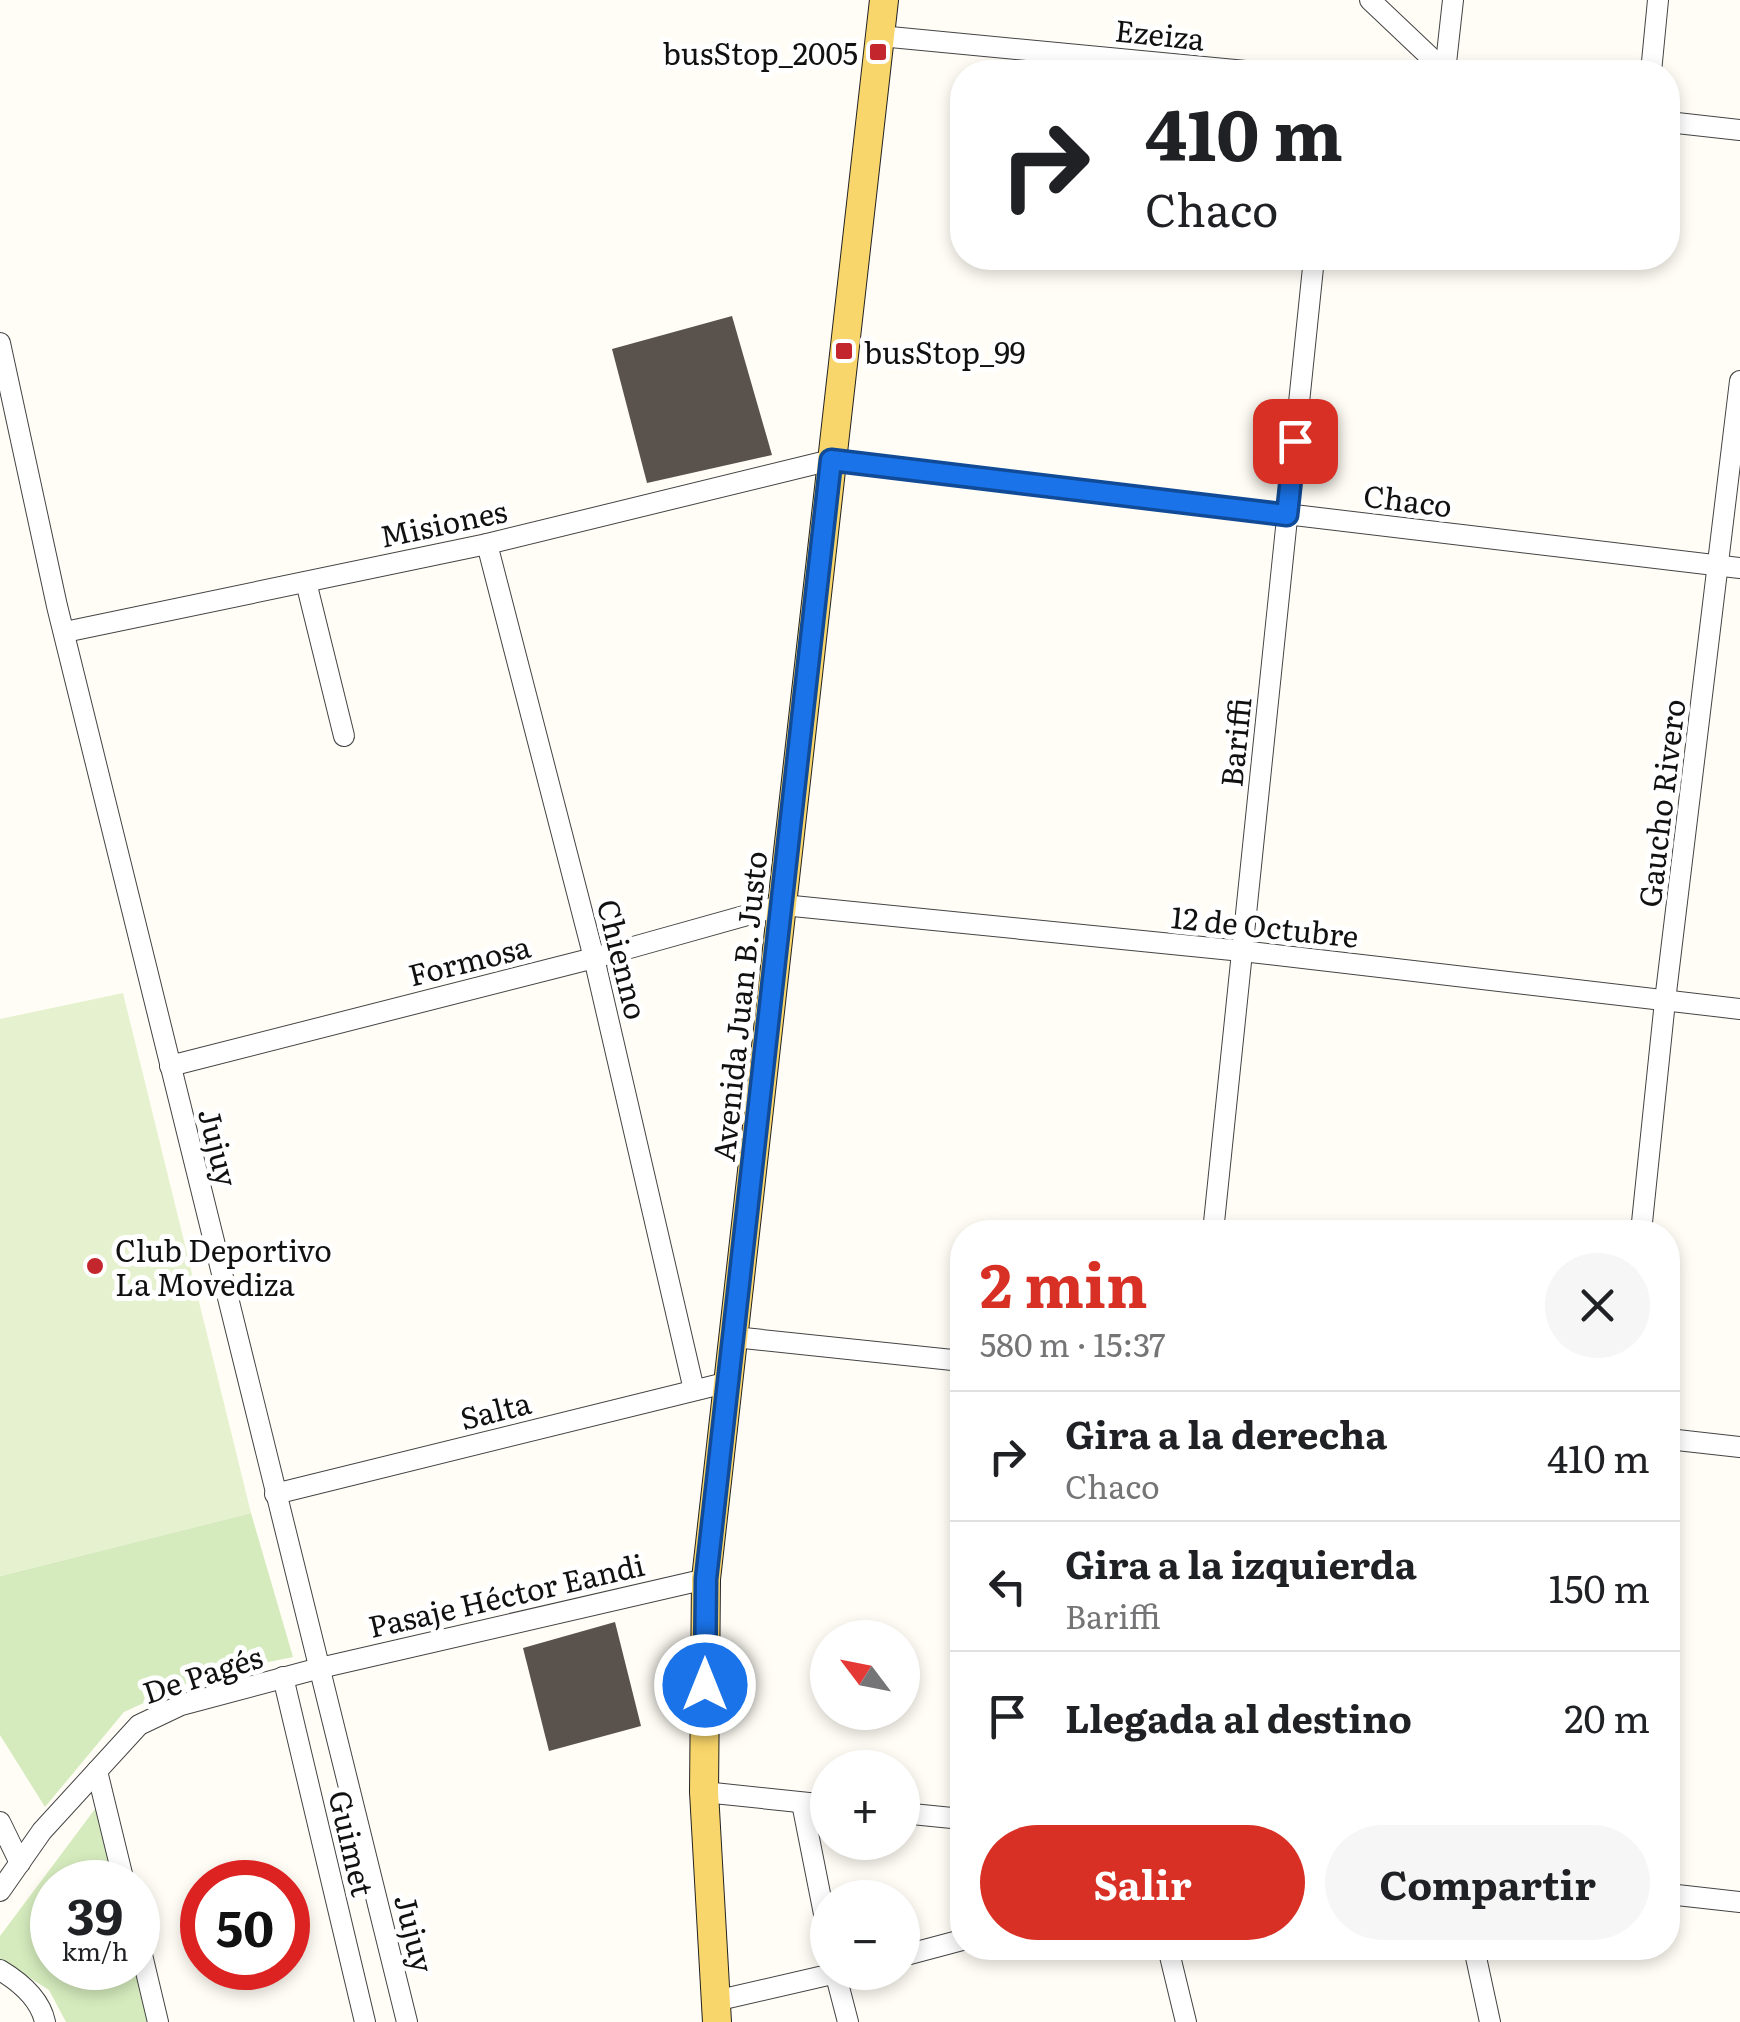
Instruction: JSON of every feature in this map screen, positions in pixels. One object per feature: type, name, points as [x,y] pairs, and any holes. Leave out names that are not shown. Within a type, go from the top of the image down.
[{"type":"main road","name":"Avenida Juan B. Justo","points":[[716,2011],[704,1792],[706,1579],[884,0]]},
{"type":"street","points":[[1370,0],[1433,60]]},
{"type":"street","points":[[1447,60],[1453,0]]},
{"type":"street","points":[[1652,60],[1658,0]]},
{"type":"street","name":"Ezeiza","points":[[880,36],[1131,60]]},
{"type":"street","points":[[1680,123],[1740,130]]},
{"type":"street","name":"Bariffi","points":[[1214,1220],[1313,270]]},
{"type":"street","name":"Jujuy","points":[[0,343],[56,606],[407,2022]]},
{"type":"street","name":"Gaucho Rivero","points":[[1642,1220],[1665,1001],[1730,567],[1740,381]]},
{"type":"street","name":"Chaco","points":[[831,460],[1730,567]]},
{"type":"street","name":"Misiones","points":[[65,632],[488,544],[831,460]]},
{"type":"street","name":"Chienno","points":[[488,544],[594,958],[694,1390]]},
{"type":"street","points":[[306,582],[344,736]]},
{"type":"street","name":"12 de Octubre","points":[[783,905],[1242,951],[1740,1010]]},
{"type":"street","name":"Formosa","points":[[170,1066],[594,958],[783,905]]},
{"type":"street","points":[[734,1336],[950,1360]]},
{"type":"street","name":"Salta","points":[[275,1494],[729,1382]]},
{"type":"street","points":[[1680,1440],[1740,1447]]},
{"type":"street","name":"Pasaje Héctor Eandi","points":[[320,1668],[706,1579]]},
{"type":"street","name":"De Pagés","points":[[0,1891],[42,1831],[139,1724],[181,1705],[320,1668]]},
{"type":"street","name":"Guimet","points":[[283,1678],[364,2022]]},
{"type":"street","points":[[97,1771],[119,1860]]},
{"type":"street","points":[[704,1792],[810,1804]]},
{"type":"street","points":[[802,1803],[817,1880]]},
{"type":"street","points":[[920,1814],[950,1817]]},
{"type":"street","points":[[0,1822],[20,1863]]},
{"type":"street","points":[[1680,1895],[1740,1902]]},
{"type":"street","points":[[920,1951],[950,1943]]},
{"type":"street","points":[[1171,1960],[1186,2022]]},
{"type":"street","points":[[1477,1960],[1490,2022]]},
{"type":"street","points":[[0,1970],[21,1982],[42,2010],[45,2022]]},
{"type":"street","points":[[716,2011],[810,1981]]},
{"type":"street","points":[[150,1990],[158,2022]]},
{"type":"street","points":[[841,1990],[848,2022]]},
{"type":"green space","name":"Club Deportivo La Movediza","points":[[123,993],[251,1513],[0,1576],[0,1019]]},
{"type":"green space","points":[[251,1513],[293,1657],[205,1675],[124,1712],[45,1807],[0,1735],[0,1576]]},
{"type":"green space","points":[[98,1805],[112,1860],[57,1860]]},
{"type":"green space","points":[[30,1896],[30,1978],[0,1959],[0,1936]]},
{"type":"green space","points":[[49,1990],[144,1990],[152,2022],[66,2022]]},
{"type":"building","points":[[732,316],[772,455],[647,483],[612,349]]},
{"type":"building","points":[[615,1622],[641,1726],[549,1751],[523,1648]]},
{"type":"place","name":"busStop_2005","points":[[878,52]]},
{"type":"place","name":"busStop_99","points":[[844,351]]},
{"type":"place","name":"Club Deportivo La Movediza","points":[[95,1266]]},
{"type":"route","points":[[705,1685],[706,1579],[831,460],[1287,515],[1295,441]]}]
